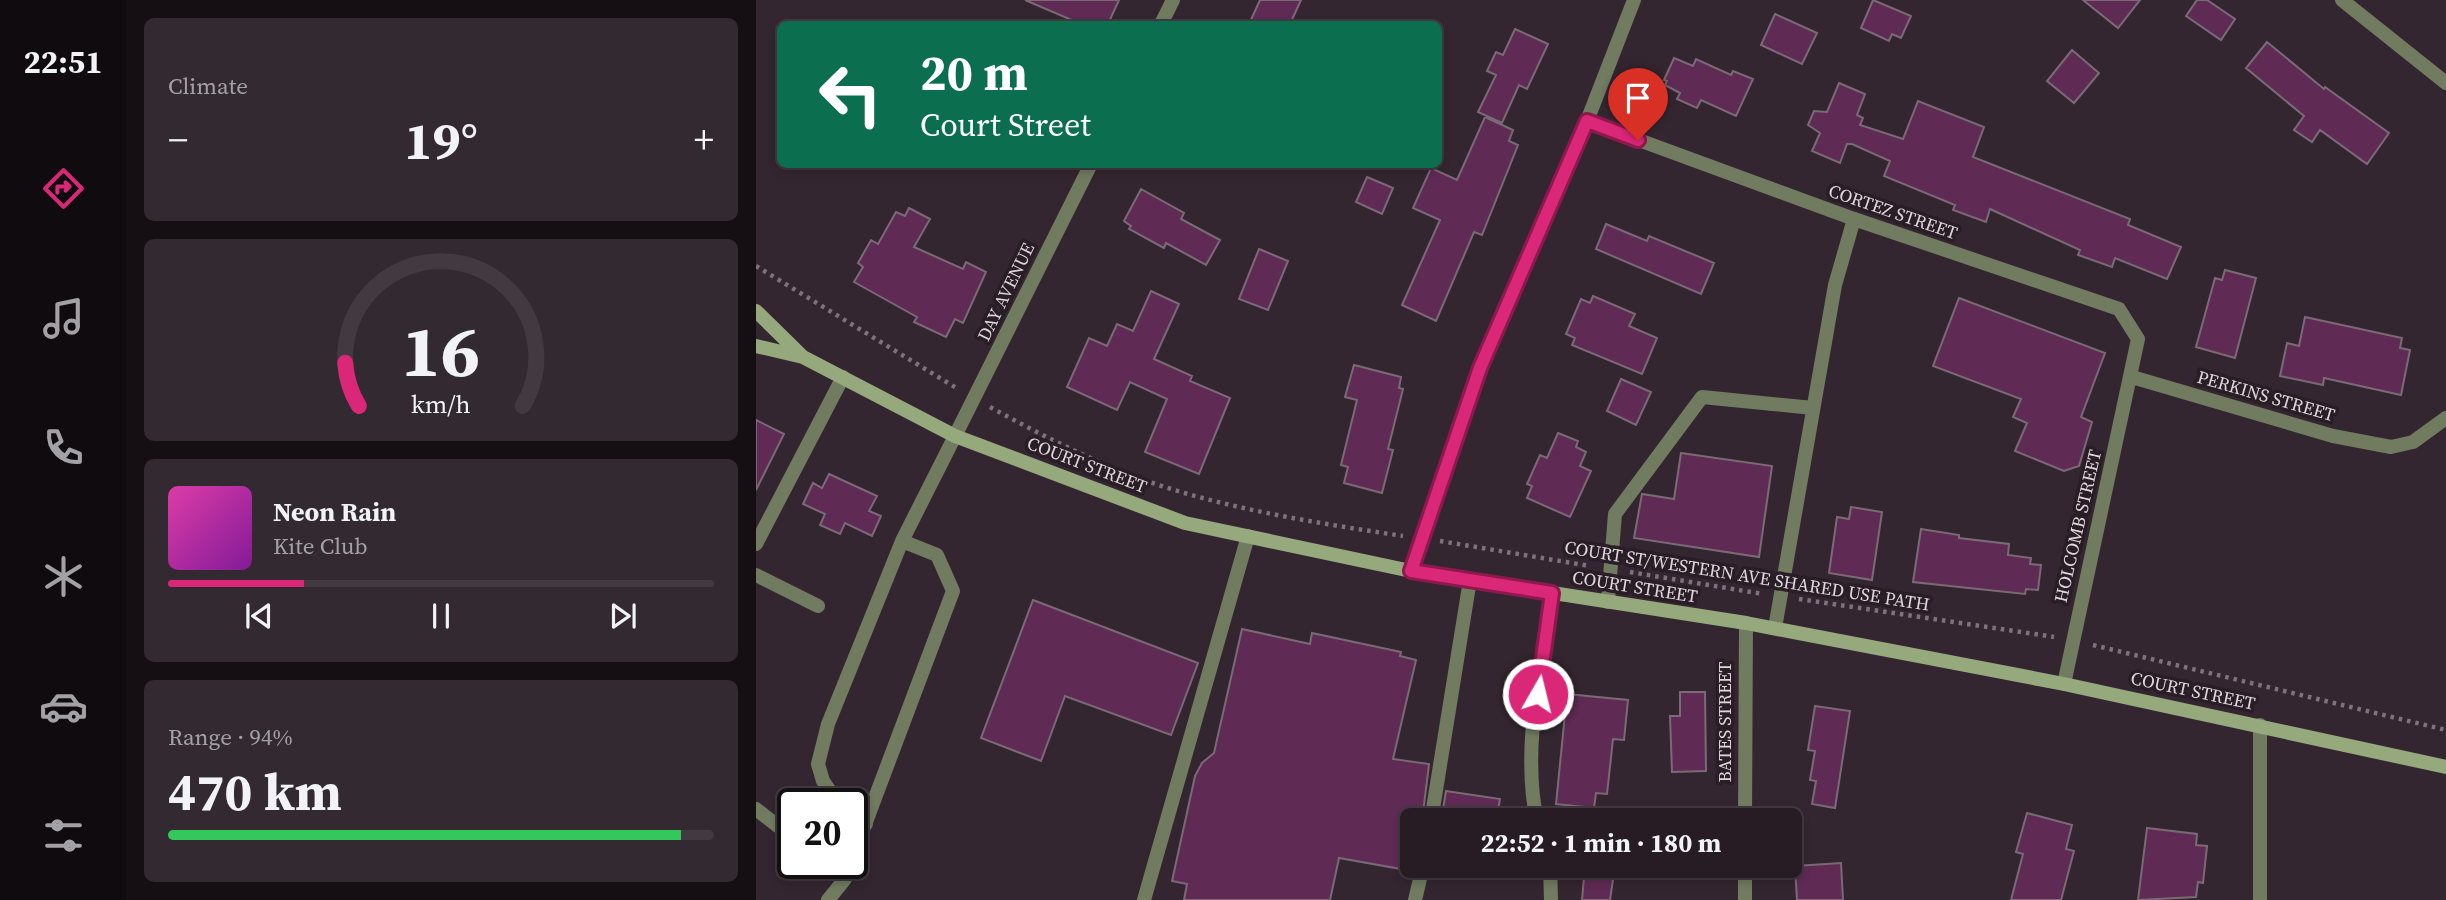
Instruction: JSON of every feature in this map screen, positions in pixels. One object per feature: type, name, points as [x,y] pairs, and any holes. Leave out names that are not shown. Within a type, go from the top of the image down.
[{"type":"main road","name":"COURT STREET","points":[[756,311],[803,357]]},
{"type":"main road","name":"COURT STREET","points":[[756,346],[803,357],[955,436],[1185,523],[1411,571],[1775,628],[2064,684],[2446,766]]},
{"type":"street","points":[[1162,21],[1173,0]]},
{"type":"street","points":[[1411,571],[1480,368],[1587,121],[1634,0]]},
{"type":"street","points":[[2342,0],[2446,83]]},
{"type":"street","name":"CORTEZ STREET","points":[[1587,121],[1854,219],[2119,309],[2137,339],[2132,377]]},
{"type":"street","name":"DAY AVENUE","points":[[828,788],[818,764],[828,724],[902,541],[1089,168]]},
{"type":"street","points":[[1775,628],[1835,285],[1854,219]]},
{"type":"street","points":[[756,544],[843,377]]},
{"type":"street","name":"PERKINS STREET","points":[[2132,377],[2333,436],[2391,447],[2413,442],[2446,418]]},
{"type":"street","name":"HOLCOMB STREET","points":[[2064,684],[2132,377]]},
{"type":"street","points":[[1608,602],[1615,514],[1702,397],[1813,408]]},
{"type":"street","points":[[1144,900],[1248,536]]},
{"type":"street","points":[[868,819],[953,591],[937,555],[902,541]]},
{"type":"street","points":[[756,575],[818,606]]},
{"type":"street","points":[[1433,808],[1470,580]]},
{"type":"street","points":[[1534,808],[1530,789],[1535,718],[1552,593]]},
{"type":"street","name":"BATES STREET","points":[[1745,623],[1745,808]]},
{"type":"street","points":[[2260,725],[2260,900]]},
{"type":"street","points":[[756,809],[777,825]]},
{"type":"street","points":[[1415,900],[1420,878]]},
{"type":"street","points":[[1550,878],[1551,900]]},
{"type":"street","points":[[1745,878],[1745,900]]},
{"type":"street","points":[[828,900],[844,879]]},
{"type":"path","points":[[756,266],[958,389]]},
{"type":"path","points":[[1000,413],[1093,460],[1179,491],[1234,505],[1399,536]]},
{"type":"path","name":"COURT ST/WESTERN AVE SHARED USE PATH","points":[[1444,542],[1780,597],[2046,636]]},
{"type":"path","points":[[2093,645],[2446,730]]},
{"type":"building","points":[[1025,0],[1119,0],[1109,21],[1074,21]]},
{"type":"building","points":[[1260,0],[1301,0],[1291,21],[1250,21]]},
{"type":"building","points":[[1873,0],[1911,16],[1901,38],[1892,34],[1889,41],[1861,28]]},
{"type":"building","points":[[2083,0],[2140,0],[2118,28]]},
{"type":"building","points":[[2197,0],[2207,0],[2235,19],[2221,40],[2186,16]]},
{"type":"building","points":[[1775,14],[1817,33],[1802,64],[1761,45]]},
{"type":"building","points":[[1515,29],[1548,44],[1527,89],[1519,85],[1502,123],[1478,112],[1496,75],[1487,71],[1496,52],[1503,55]]},
{"type":"building","points":[[2267,42],[2324,89],[2325,87],[2389,133],[2367,164],[2320,130],[2312,142],[2294,130],[2304,116],[2246,68]]},
{"type":"building","points":[[2072,50],[2099,73],[2074,103],[2047,81]]},
{"type":"building","points":[[1674,58],[1693,66],[1696,59],[1731,75],[1733,71],[1753,79],[1736,116],[1701,100],[1697,108],[1677,99],[1680,93],[1665,85],[1667,81],[1664,80]]},
{"type":"building","points":[[1839,83],[1865,94],[1857,115],[1863,118],[1860,125],[1903,139],[1918,101],[1984,127],[1973,157],[2130,219],[2128,225],[2181,247],[2167,279],[2115,258],[2112,267],[2078,255],[2080,250],[1990,209],[1986,222],[1953,210],[1955,205],[1884,176],[1890,161],[1852,144],[1847,144],[1840,163],[1812,151],[1820,133],[1808,125],[1814,111],[1827,112]]},
{"type":"building","points":[[1485,117],[1513,130],[1509,141],[1518,145],[1482,235],[1474,232],[1436,321],[1402,305],[1440,220],[1413,208],[1431,168],[1457,180]]},
{"type":"building","points":[[1367,177],[1393,188],[1382,214],[1356,202]]},
{"type":"building","points":[[1141,189],[1184,213],[1181,219],[1220,240],[1206,265],[1166,243],[1164,248],[1129,229],[1131,226],[1124,221]]},
{"type":"building","points":[[909,208],[930,219],[914,247],[963,269],[966,262],[986,272],[963,323],[955,319],[946,337],[914,322],[917,317],[854,282],[863,267],[858,263],[871,240],[878,244],[896,212],[905,216]]},
{"type":"building","points":[[1606,224],[1647,241],[1649,236],[1714,263],[1701,294],[1596,249]]},
{"type":"building","points":[[1259,249],[1288,261],[1268,310],[1239,299]]},
{"type":"building","points":[[2225,270],[2256,278],[2235,358],[2196,347],[2215,278],[2222,280]]},
{"type":"building","points":[[1151,291],[1179,304],[1154,359],[1192,376],[1190,381],[1230,398],[1199,474],[1145,452],[1167,399],[1130,382],[1117,410],[1067,387],[1089,338],[1107,346],[1117,324],[1133,331]]},
{"type":"building","points":[[1593,296],[1635,314],[1629,326],[1657,338],[1642,374],[1572,345],[1575,338],[1566,334],[1581,299],[1590,303]]},
{"type":"building","points":[[1959,298],[2105,353],[2081,417],[2092,422],[2079,466],[2064,471],[2015,451],[2027,423],[2013,417],[2021,399],[1933,366]]},
{"type":"building","points":[[2305,317],[2402,338],[2400,348],[2410,350],[2401,395],[2324,378],[2323,385],[2280,376],[2287,343],[2299,346]]},
{"type":"building","points":[[1354,365],[1401,377],[1399,388],[1403,389],[1388,449],[1393,450],[1382,493],[1344,483],[1348,467],[1341,465],[1357,400],[1345,397]]},
{"type":"building","points":[[1621,379],[1651,392],[1636,425],[1607,411]]},
{"type":"building","points":[[756,420],[784,434],[756,490]]},
{"type":"building","points":[[1558,433],[1578,441],[1576,447],[1586,452],[1580,466],[1591,471],[1570,517],[1527,498],[1532,486],[1527,484],[1540,455],[1547,458]]},
{"type":"building","points":[[1681,453],[1772,466],[1759,557],[1634,538],[1642,494],[1674,499]]},
{"type":"building","points":[[829,474],[877,496],[869,511],[881,516],[872,536],[845,523],[840,534],[820,525],[825,514],[803,504],[813,483],[822,488]]},
{"type":"building","points":[[1851,507],[1882,512],[1872,580],[1829,573],[1837,517],[1849,519]]},
{"type":"building","points":[[1921,529],[1959,535],[1959,538],[2009,544],[2008,555],[2031,558],[2030,564],[2041,565],[2038,590],[2026,589],[2025,594],[1913,582]]},
{"type":"building","points":[[1033,600],[1198,663],[1171,735],[1065,696],[1041,761],[981,738]]},
{"type":"building","points":[[1242,629],[1310,644],[1312,633],[1401,652],[1400,656],[1416,660],[1393,759],[1429,764],[1424,808],[1400,808],[1400,869],[1339,858],[1330,900],[1184,900],[1187,884],[1172,881],[1195,776],[1202,763],[1214,753]]},
{"type":"building","points":[[1680,692],[1705,692],[1706,771],[1672,772],[1670,716],[1680,716]]},
{"type":"building","points":[[1567,694],[1628,700],[1624,740],[1613,739],[1607,794],[1596,793],[1594,808],[1556,804]]},
{"type":"building","points":[[1815,706],[1850,711],[1835,808],[1812,804],[1816,781],[1810,780],[1815,751],[1808,750]]},
{"type":"building","points":[[1446,791],[1500,799],[1498,808],[1443,808]]},
{"type":"building","points":[[2027,813],[2072,825],[2066,849],[2074,851],[2061,900],[2011,900],[2023,854],[2016,852]]},
{"type":"building","points":[[2147,828],[2197,834],[2196,845],[2207,846],[2203,883],[2198,882],[2196,897],[2138,900]]},
{"type":"building","points":[[1841,863],[1843,900],[1797,900],[1796,878],[1802,878],[1802,866]]},
{"type":"building","points":[[1584,878],[1613,878],[1610,900],[1582,900]]},
{"type":"route","points":[[1538,694],[1552,593],[1411,571],[1480,368],[1587,121],[1638,140]]}]
